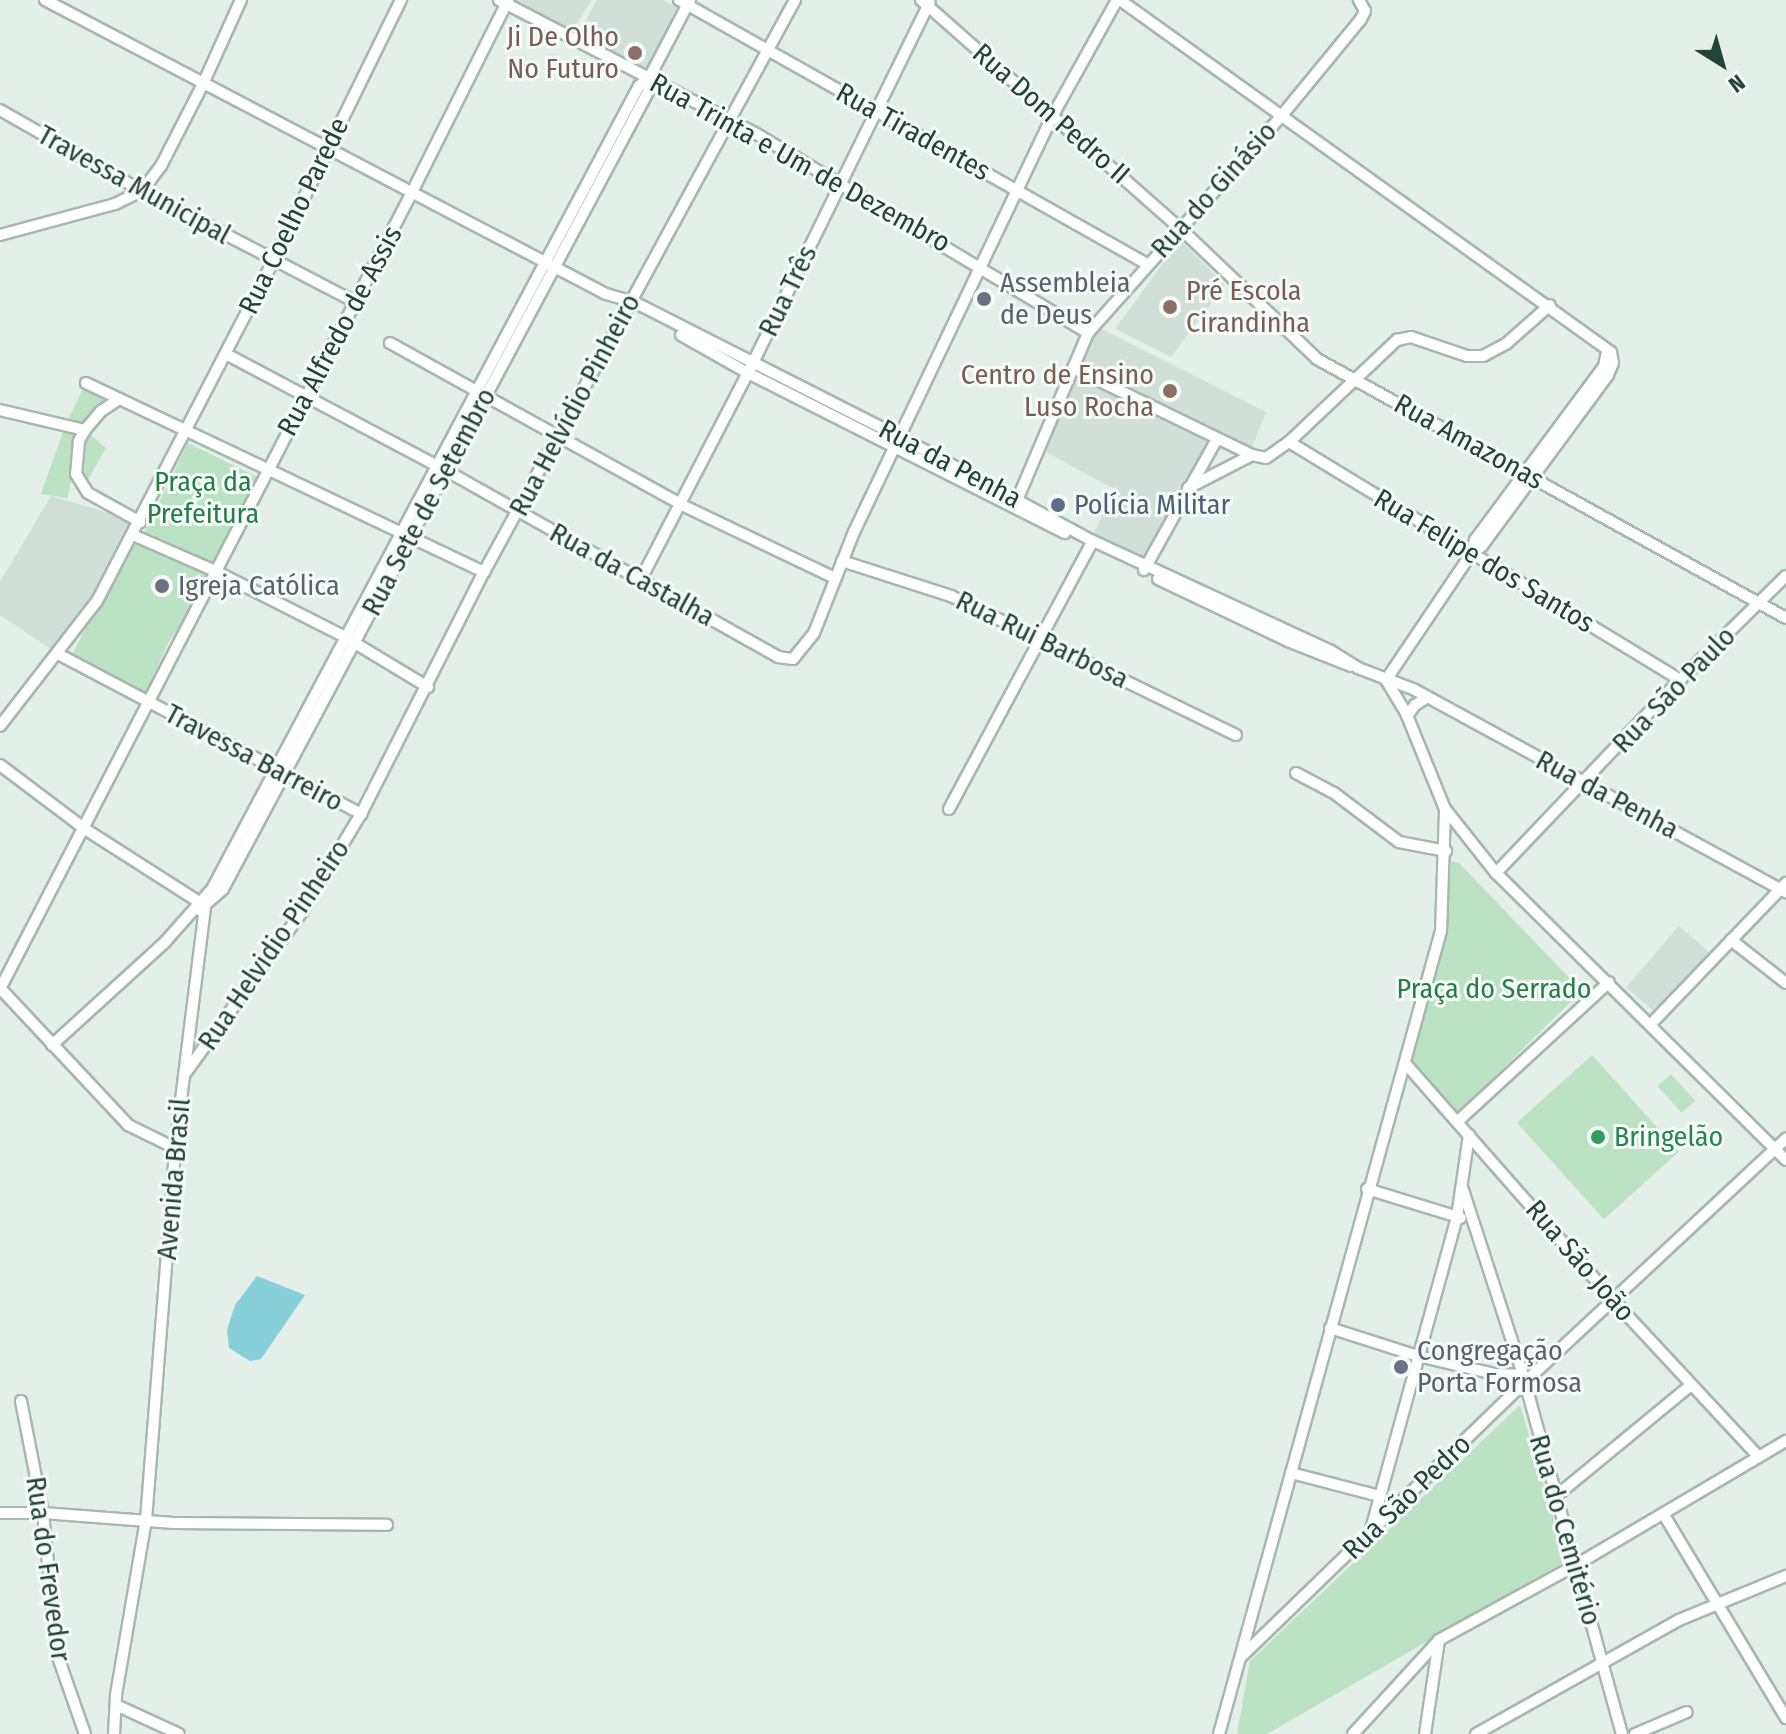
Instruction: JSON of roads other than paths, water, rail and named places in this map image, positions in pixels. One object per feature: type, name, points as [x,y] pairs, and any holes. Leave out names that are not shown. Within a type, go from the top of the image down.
[{"type":"street","name":"Rua da Penha","points":[[45,0],[628,303],[634,302],[750,369],[1092,543],[1288,641],[1428,697],[1584,784],[1784,888]]},
{"type":"street","points":[[0,235],[115,204],[142,191],[161,166],[241,0]]},
{"type":"street","name":"Rua Coelho Parede","points":[[0,726],[97,601],[226,354],[401,0]]},
{"type":"street","name":"Rua Helvídio Pinheiro","points":[[361,814],[484,572],[795,0]]},
{"type":"street","points":[[390,343],[682,505],[835,578],[1053,115],[1118,0],[1550,305],[1608,351],[1598,375],[1528,474],[1475,540],[1471,554],[1386,680],[1407,716],[1445,809],[1496,873],[1786,1160]]},
{"type":"street","name":"Rua Trinta e Um de Dezembro","points":[[504,1],[728,119],[982,266],[1088,333]]},
{"type":"street","name":"Rua Alfredo de Assis","points":[[0,988],[85,829],[147,702],[412,192],[504,1]]},
{"type":"street","name":"Rua Tiradentes","points":[[686,2],[765,51],[1018,189],[1147,264]]},
{"type":"street","name":"Rua Sete de Setembro","points":[[52,1045],[203,904],[280,770],[408,534],[551,263],[639,86],[649,78],[686,2]]},
{"type":"street","name":"Rua Dom Pedro II","points":[[926,2],[1180,228]]},
{"type":"street","name":"Rua Três","points":[[641,579],[750,369],[926,2]]},
{"type":"street","name":"Rua do Ginásio","points":[[1016,503],[1088,333],[1283,114],[1361,19],[1362,5]]},
{"type":"street","name":"Travessa Municipal","points":[[0,110],[142,191],[355,302]]},
{"type":"street","name":"Rua Amazonas","points":[[1180,228],[1317,359],[1786,618]]},
{"type":"street","points":[[1073,368],[1217,439],[1266,458],[1289,442],[1355,381],[1386,347],[1411,337],[1467,356],[1492,353],[1550,305]]},
{"type":"street","name":"Rua da Castalha","points":[[226,354],[441,468],[785,660],[798,657],[808,644],[835,578]]},
{"type":"street","points":[[86,383],[484,572]]},
{"type":"street","points":[[119,399],[101,411],[85,430],[76,466],[81,488],[140,522]]},
{"type":"street","points":[[0,410],[85,430]]},
{"type":"street","points":[[1145,569],[1186,489],[1217,439]]},
{"type":"street","name":"Rua Felipe dos Santos","points":[[1289,442],[1680,680]]},
{"type":"street","points":[[1186,489],[1252,455]]},
{"type":"street","points":[[133,535],[215,571],[349,640],[428,687]]},
{"type":"street","points":[[949,809],[1092,543]]},
{"type":"street","name":"Rua Rui Barbosa","points":[[842,561],[918,583],[1042,637],[1236,735]]},
{"type":"street","name":"Rua São Paulo","points":[[1496,873],[1680,680],[1786,576]]},
{"type":"street","name":"Travessa Barreiro","points":[[58,654],[361,814]]},
{"type":"street","points":[[1407,716],[1428,697]]},
{"type":"street","points":[[0,765],[85,829],[203,904]]},
{"type":"street","points":[[1296,773],[1334,793],[1399,842],[1446,851]]},
{"type":"street","points":[[1219,1734],[1367,1189],[1441,931],[1445,809]]},
{"type":"street","name":"Rua Helvidio Pinheiro","points":[[184,1075],[302,912],[361,814]]},
{"type":"street","points":[[1650,1025],[1784,888]]},
{"type":"street","name":"Avenida Brasil","points":[[116,1700],[146,1520],[175,1148],[203,904]]},
{"type":"street","points":[[1731,940],[1786,983]]},
{"type":"street","points":[[1458,1121],[1609,982]]},
{"type":"street","points":[[0,988],[128,1125],[175,1148]]},
{"type":"street","name":"Rua São João","points":[[1405,1063],[1613,1300],[1759,1457]]},
{"type":"street","points":[[1370,1534],[1457,1217],[1469,1135]]},
{"type":"street","name":"Rua São Pedro","points":[[1239,1659],[1370,1534],[1524,1379],[1786,1139]]},
{"type":"street","points":[[1367,1189],[1473,1221]]},
{"type":"street","name":"Rua do Cemitério","points":[[1463,1190],[1524,1379],[1622,1734]]},
{"type":"street","points":[[1330,1328],[1418,1356],[1524,1379]]},
{"type":"street","points":[[1555,1497],[1691,1385]]},
{"type":"street","name":"Rua do Frevedor","points":[[21,1401],[43,1513],[57,1654],[85,1734]]},
{"type":"street","points":[[1353,1734],[1439,1640],[1664,1515],[1786,1441]]},
{"type":"street","points":[[1291,1473],[1397,1507]]},
{"type":"street","points":[[0,1513],[146,1520],[387,1525]]},
{"type":"street","points":[[1664,1515],[1714,1603],[1786,1718]]},
{"type":"street","points":[[1476,1734],[1601,1661],[1714,1603],[1786,1576]]},
{"type":"street","points":[[1425,1734],[1439,1640]]},
{"type":"street","points":[[114,1734],[116,1700],[179,1734]]},
{"type":"street","points":[[1635,1734],[1687,1712]]},
{"type":"water","points":[[257,1276],[305,1295],[261,1359],[250,1361],[229,1348],[227,1330],[235,1305]]},
{"type":"place","name":"Ji De Olho No Futuro","points":[[635,53]]},
{"type":"place","name":"Assembleia de Deus","points":[[984,299]]},
{"type":"place","name":"Pré Escola Cirandinha","points":[[1170,307]]},
{"type":"place","name":"Centro de Ensino Luso Rocha","points":[[1170,391]]},
{"type":"place","name":"Polícia Militar","points":[[1058,505]]},
{"type":"place","name":"Igreja Católica","points":[[162,586]]},
{"type":"place","name":"Bringelão","points":[[1598,1137]]},
{"type":"place","name":"Congregação Porta Formosa","points":[[1401,1367]]},
{"type":"park label","name":"Praça da Prefeitura","points":[[203,498]]},
{"type":"park label","name":"Praça do Serrado","points":[[1494,989]]}]
